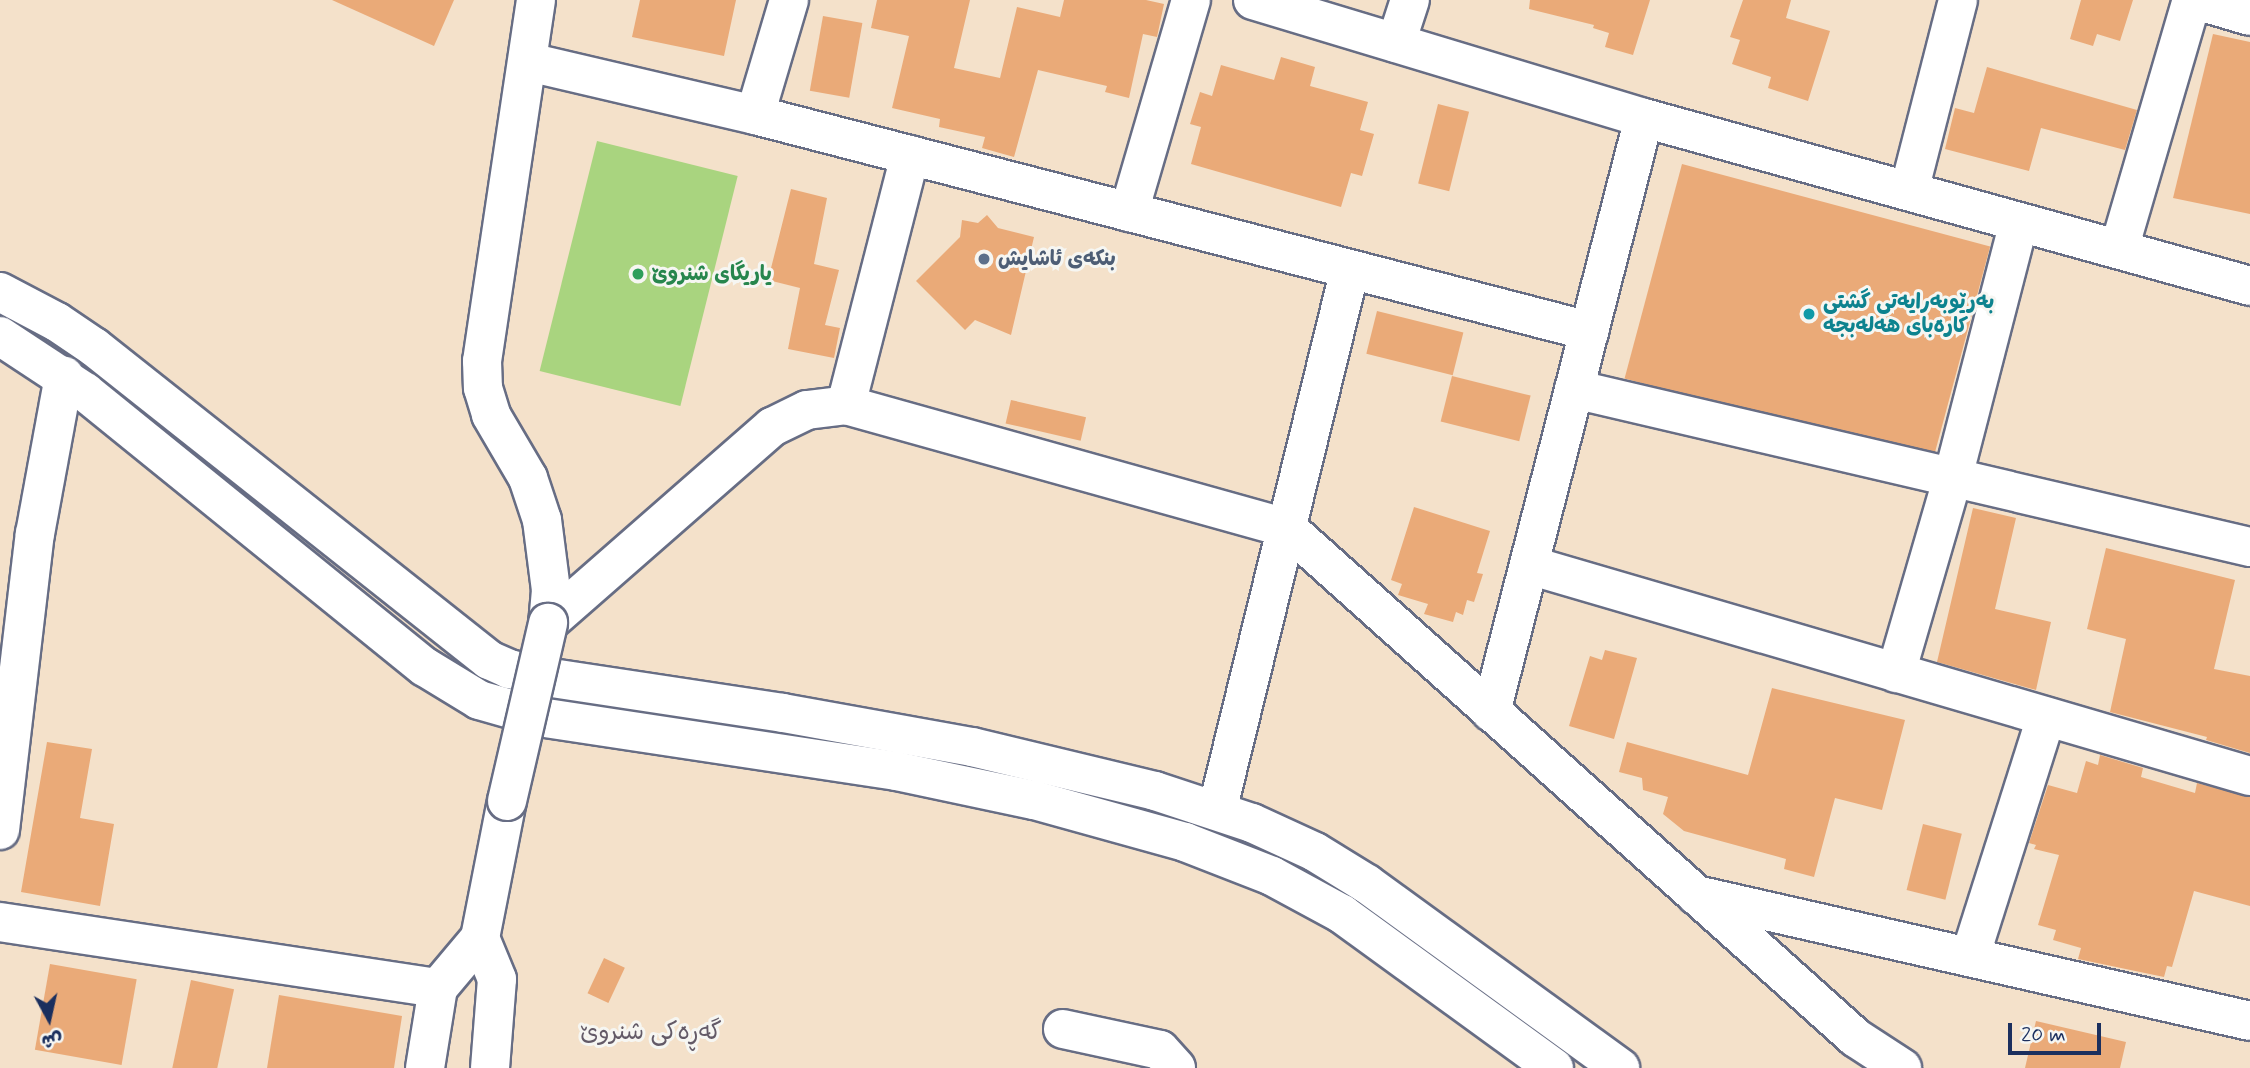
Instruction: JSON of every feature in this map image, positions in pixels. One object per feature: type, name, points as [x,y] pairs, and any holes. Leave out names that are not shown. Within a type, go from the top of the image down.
[{"type":"street","points":[[425,1068],[438,988],[481,937],[507,801],[548,623],[551,590],[542,520],[528,478],[491,415],[483,388],[482,361],[536,0]]},
{"type":"street","points":[[755,115],[789,0]]},
{"type":"street","points":[[1129,212],[1191,0]]},
{"type":"street","points":[[1253,0],[1644,118],[2250,286]]},
{"type":"street","points":[[1396,43],[1410,0]]},
{"type":"street","points":[[1909,191],[1958,0]]},
{"type":"street","points":[[2119,249],[2194,0],[2250,16]]},
{"type":"street","points":[[528,62],[755,115],[1589,331]]},
{"type":"street","points":[[1492,712],[1644,118]]},
{"type":"street","points":[[846,405],[910,155]]},
{"type":"street","points":[[1896,673],[1953,477],[2019,222]]},
{"type":"street","points":[[1217,811],[1350,269]]},
{"type":"street","points":[[0,292],[57,321],[94,347],[473,650],[499,665],[584,684],[878,729],[1017,757],[1156,791],[1217,811],[1281,835],[1367,884],[1620,1068]]},
{"type":"street","points":[[0,336],[64,376],[425,667],[479,700],[539,717],[896,771],[1008,795],[1185,842],[1309,894],[1554,1068]]},
{"type":"street","points":[[0,829],[35,534],[64,376]]},
{"type":"street","points":[[1574,389],[2250,547]]},
{"type":"street","points":[[548,623],[772,427],[807,410],[846,405],[1287,528],[1692,894],[1856,1038],[1902,1068]]},
{"type":"street","points":[[1529,565],[2250,776]]},
{"type":"street","points":[[1970,957],[2046,717]]},
{"type":"street","points":[[1008,795],[1017,757]]},
{"type":"street","points":[[1692,894],[2250,1021]]},
{"type":"street","points":[[0,922],[438,988]]},
{"type":"street","points":[[481,937],[497,979],[489,1068]]},
{"type":"street","points":[[1063,1029],[1160,1050],[1176,1068]]},
{"type":"green space","name":"یاریگای شنروێ","points":[[597,141],[738,176],[680,406],[540,371]]},
{"type":"building","points":[[332,0],[454,0],[434,46]]},
{"type":"building","points":[[640,0],[736,0],[724,56],[632,37]]},
{"type":"building","points":[[877,0],[970,0],[954,68],[1000,78],[1017,7],[1060,17],[1064,0],[1146,0],[1164,4],[1157,37],[1143,34],[1129,98],[1105,92],[1107,86],[1038,70],[1014,157],[982,148],[985,137],[939,127],[940,119],[892,108],[909,36],[871,28]]},
{"type":"building","points":[[1530,0],[1650,0],[1633,55],[1605,47],[1609,33],[1593,28],[1594,25],[1529,9]]},
{"type":"building","points":[[1743,0],[1791,0],[1786,18],[1830,31],[1808,101],[1768,88],[1771,77],[1732,64],[1740,40],[1730,37]]},
{"type":"building","points":[[2081,0],[2133,0],[2120,41],[2097,34],[2093,46],[2070,39]]},
{"type":"building","points":[[823,16],[862,23],[849,98],[810,91]]},
{"type":"building","points":[[2213,34],[2250,42],[2250,214],[2173,198]]},
{"type":"building","points":[[1281,57],[1315,67],[1310,86],[1368,102],[1360,130],[1374,134],[1362,176],[1351,173],[1341,207],[1191,164],[1201,127],[1190,124],[1200,92],[1212,96],[1221,65],[1274,80]]},
{"type":"building","points":[[1987,67],[2137,110],[2125,150],[2041,128],[2029,171],[1945,149],[1955,108],[1974,113]]},
{"type":"building","points":[[1438,104],[1469,112],[1449,191],[1418,184]]},
{"type":"building","name":"بەرێوبەرایەتی گشتی کارەبای هەلەبجە","points":[[1682,164],[1990,247],[1933,461],[1625,378]]},
{"type":"building","points":[[791,189],[827,198],[814,264],[839,270],[825,325],[840,328],[834,358],[788,349],[800,288],[768,280]]},
{"type":"building","name":"بنکەی ئاشایش","points":[[987,215],[998,228],[1034,237],[1011,335],[975,320],[965,330],[916,281],[960,237],[962,220],[978,223]]},
{"type":"building","points":[[1377,311],[1463,333],[1453,375],[1366,354]]},
{"type":"building","points":[[1452,376],[1531,396],[1519,441],[1441,422]]},
{"type":"building","points":[[1011,400],[1086,417],[1081,441],[1006,423]]},
{"type":"building","points":[[1414,507],[1490,531],[1477,573],[1483,574],[1474,602],[1467,600],[1463,615],[1456,612],[1453,622],[1424,614],[1428,604],[1398,595],[1402,584],[1391,580]]},
{"type":"building","points":[[1973,508],[2016,518],[1995,609],[2051,622],[2036,690],[1937,662]]},
{"type":"building","points":[[2106,548],[2235,580],[2214,669],[2250,676],[2250,753],[2206,740],[2207,737],[2110,712],[2126,639],[2087,629]]},
{"type":"building","points":[[1605,650],[1637,658],[1614,739],[1569,726],[1590,656],[1602,660]]},
{"type":"building","points":[[1772,688],[1905,720],[1882,810],[1835,798],[1814,877],[1784,869],[1786,859],[1684,831],[1663,814],[1668,797],[1643,790],[1642,778],[1619,772],[1627,742],[1748,775]]},
{"type":"building","points":[[47,742],[92,749],[80,818],[114,824],[100,906],[21,892]]},
{"type":"building","points":[[2100,755],[2143,768],[2141,777],[2195,793],[2197,783],[2250,797],[2250,906],[2194,891],[2172,967],[2167,966],[2164,977],[2078,959],[2081,948],[2053,940],[2056,930],[2038,925],[2059,855],[2034,849],[2036,845],[2029,843],[2048,785],[2077,793],[2086,761],[2098,765]]},
{"type":"building","points":[[1923,824],[1962,834],[1945,900],[1907,890]]},
{"type":"building","points":[[604,958],[625,968],[608,1003],[588,993]]},
{"type":"building","points":[[50,964],[137,979],[122,1065],[35,1050]]},
{"type":"building","points":[[191,980],[234,989],[217,1068],[172,1068]]},
{"type":"building","points":[[279,995],[402,1016],[394,1068],[267,1068]]},
{"type":"building","points":[[2036,1021],[2126,1042],[2120,1068],[2025,1068]]},
{"type":"place","name":"بنکەی ئاشایش","points":[[984,259]]},
{"type":"place","name":"یاریگای شنروێ","points":[[638,274]]},
{"type":"place","name":"بەرێوبەرایەتی گشتی کارەبای هەلەبجە","points":[[1809,314]]},
{"type":"district","name":"گەڕەکی شنروێ","points":[[651,1033]]}]
